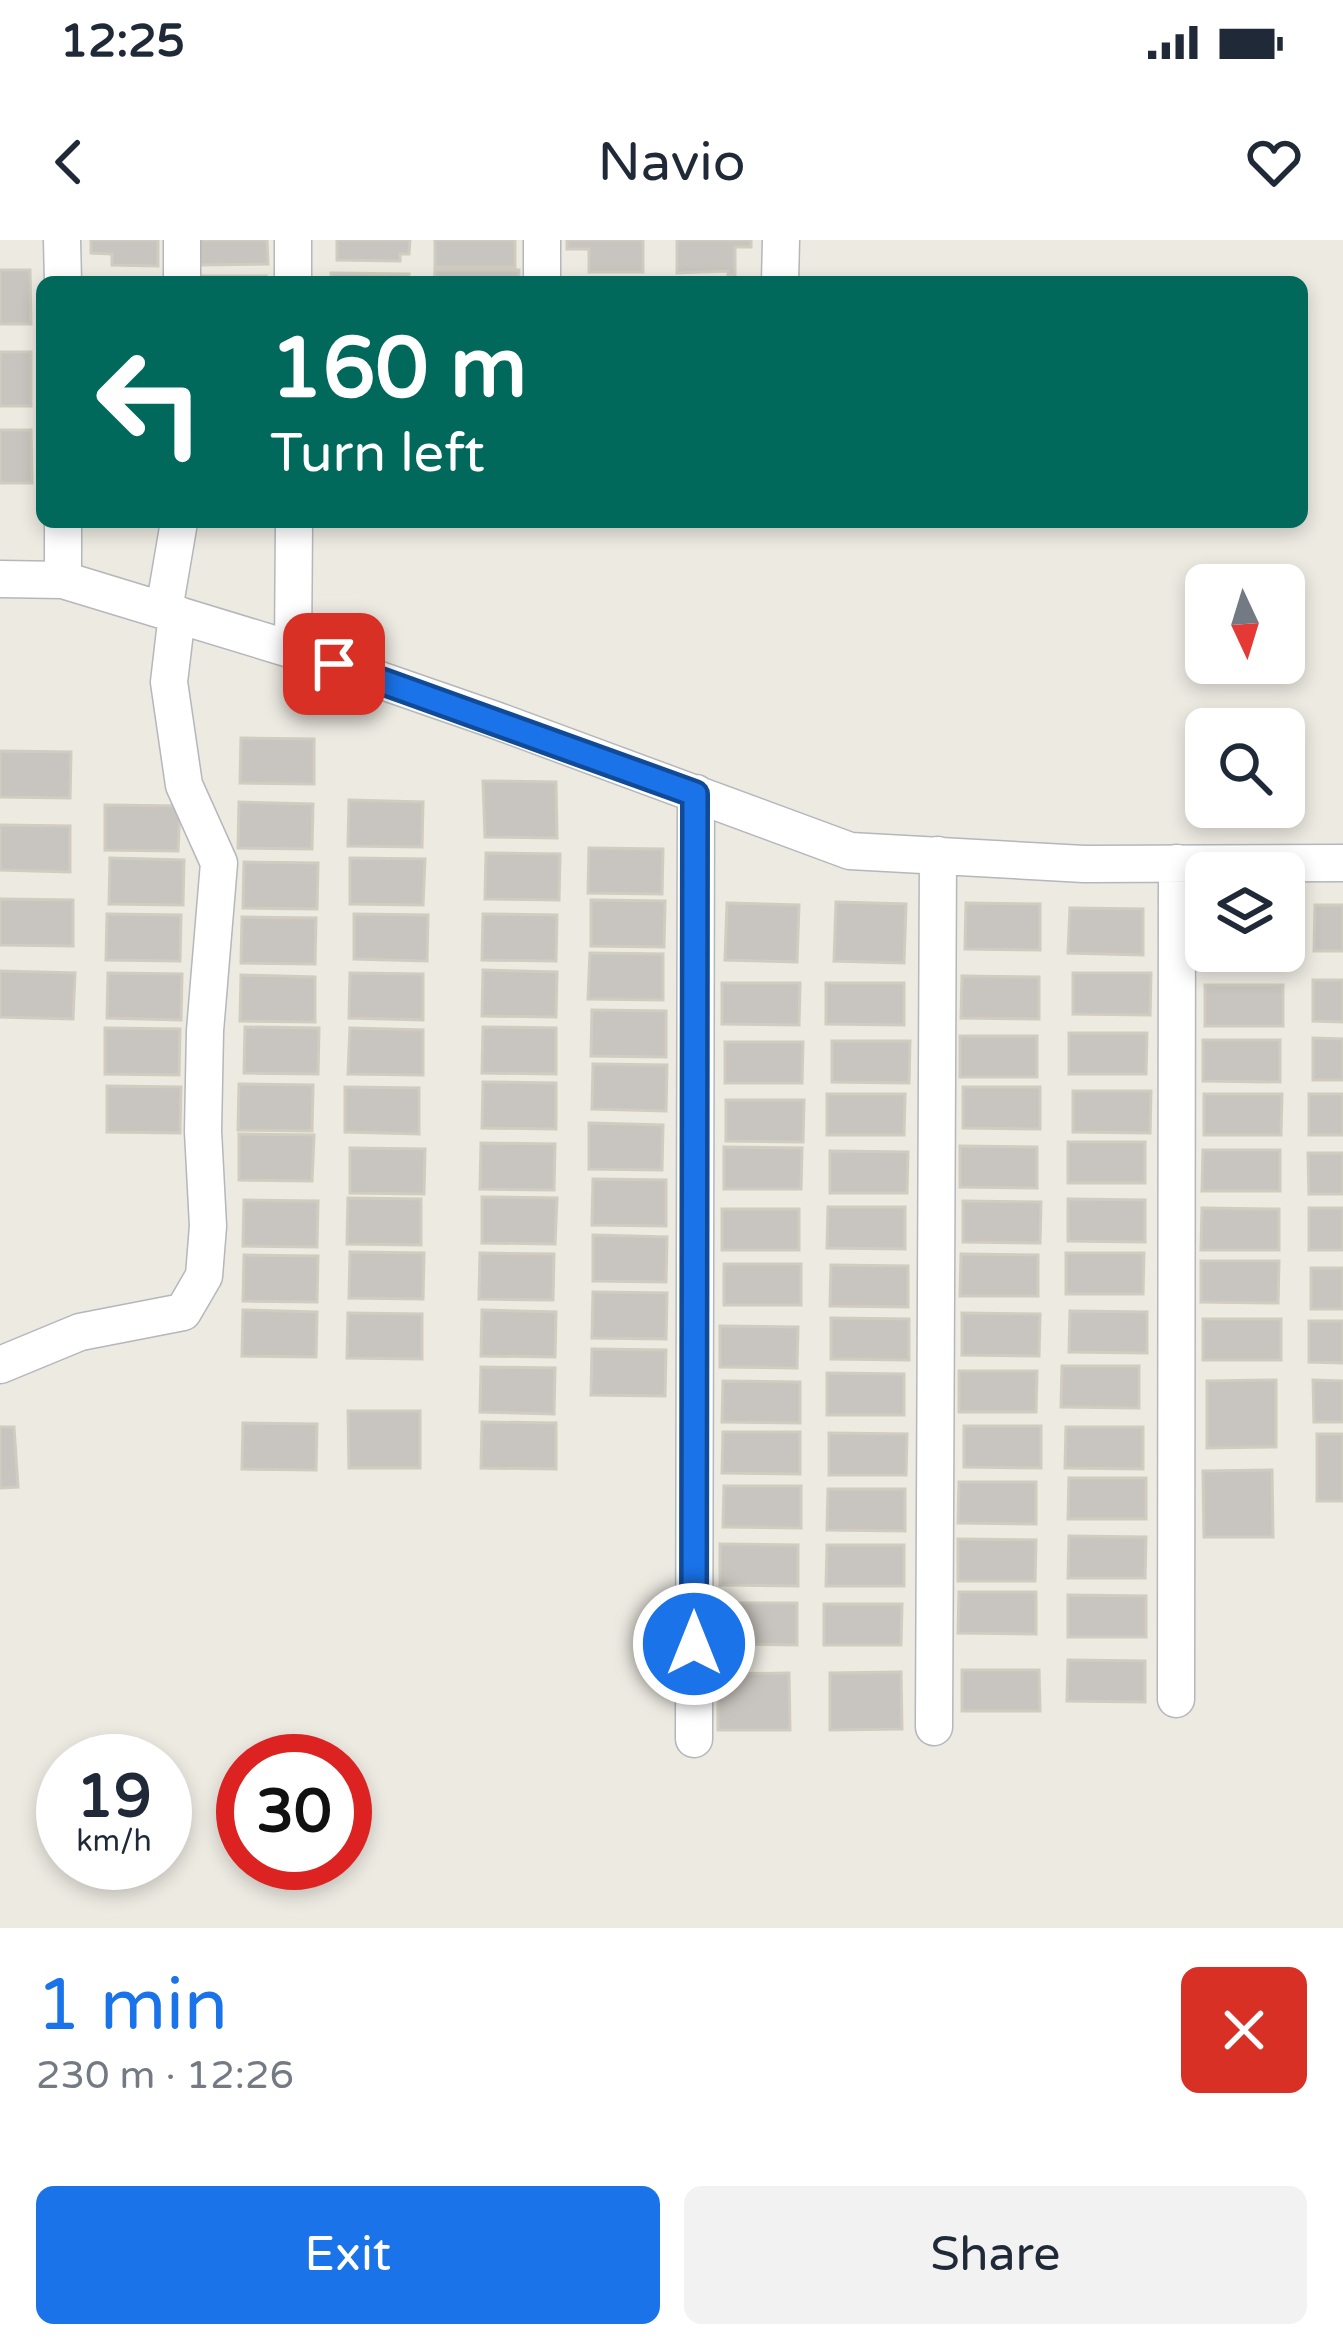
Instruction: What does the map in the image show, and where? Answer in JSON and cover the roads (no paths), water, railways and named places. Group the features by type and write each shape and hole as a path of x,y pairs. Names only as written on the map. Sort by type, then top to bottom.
{"street":[{"path":"62,240 63,276"},
{"path":"182,240 182,276"},
{"path":"293,240 293,276"},
{"path":"542,240 542,276"},
{"path":"780,276 781,240"},
{"path":"63,528 63,580"},
{"path":"0,1365 80,1332 183,1312 204,1276 208,1226 205,1031 219,863 184,785 169,682 178,528"},
{"path":"293,528 293,650"},
{"path":"0,579 63,580 293,650 850,851 1084,864 1343,863"},
{"path":"694,1739 695,794"},
{"path":"934,1727 938,856"},
{"path":"1176,1699 1177,863"}]}
